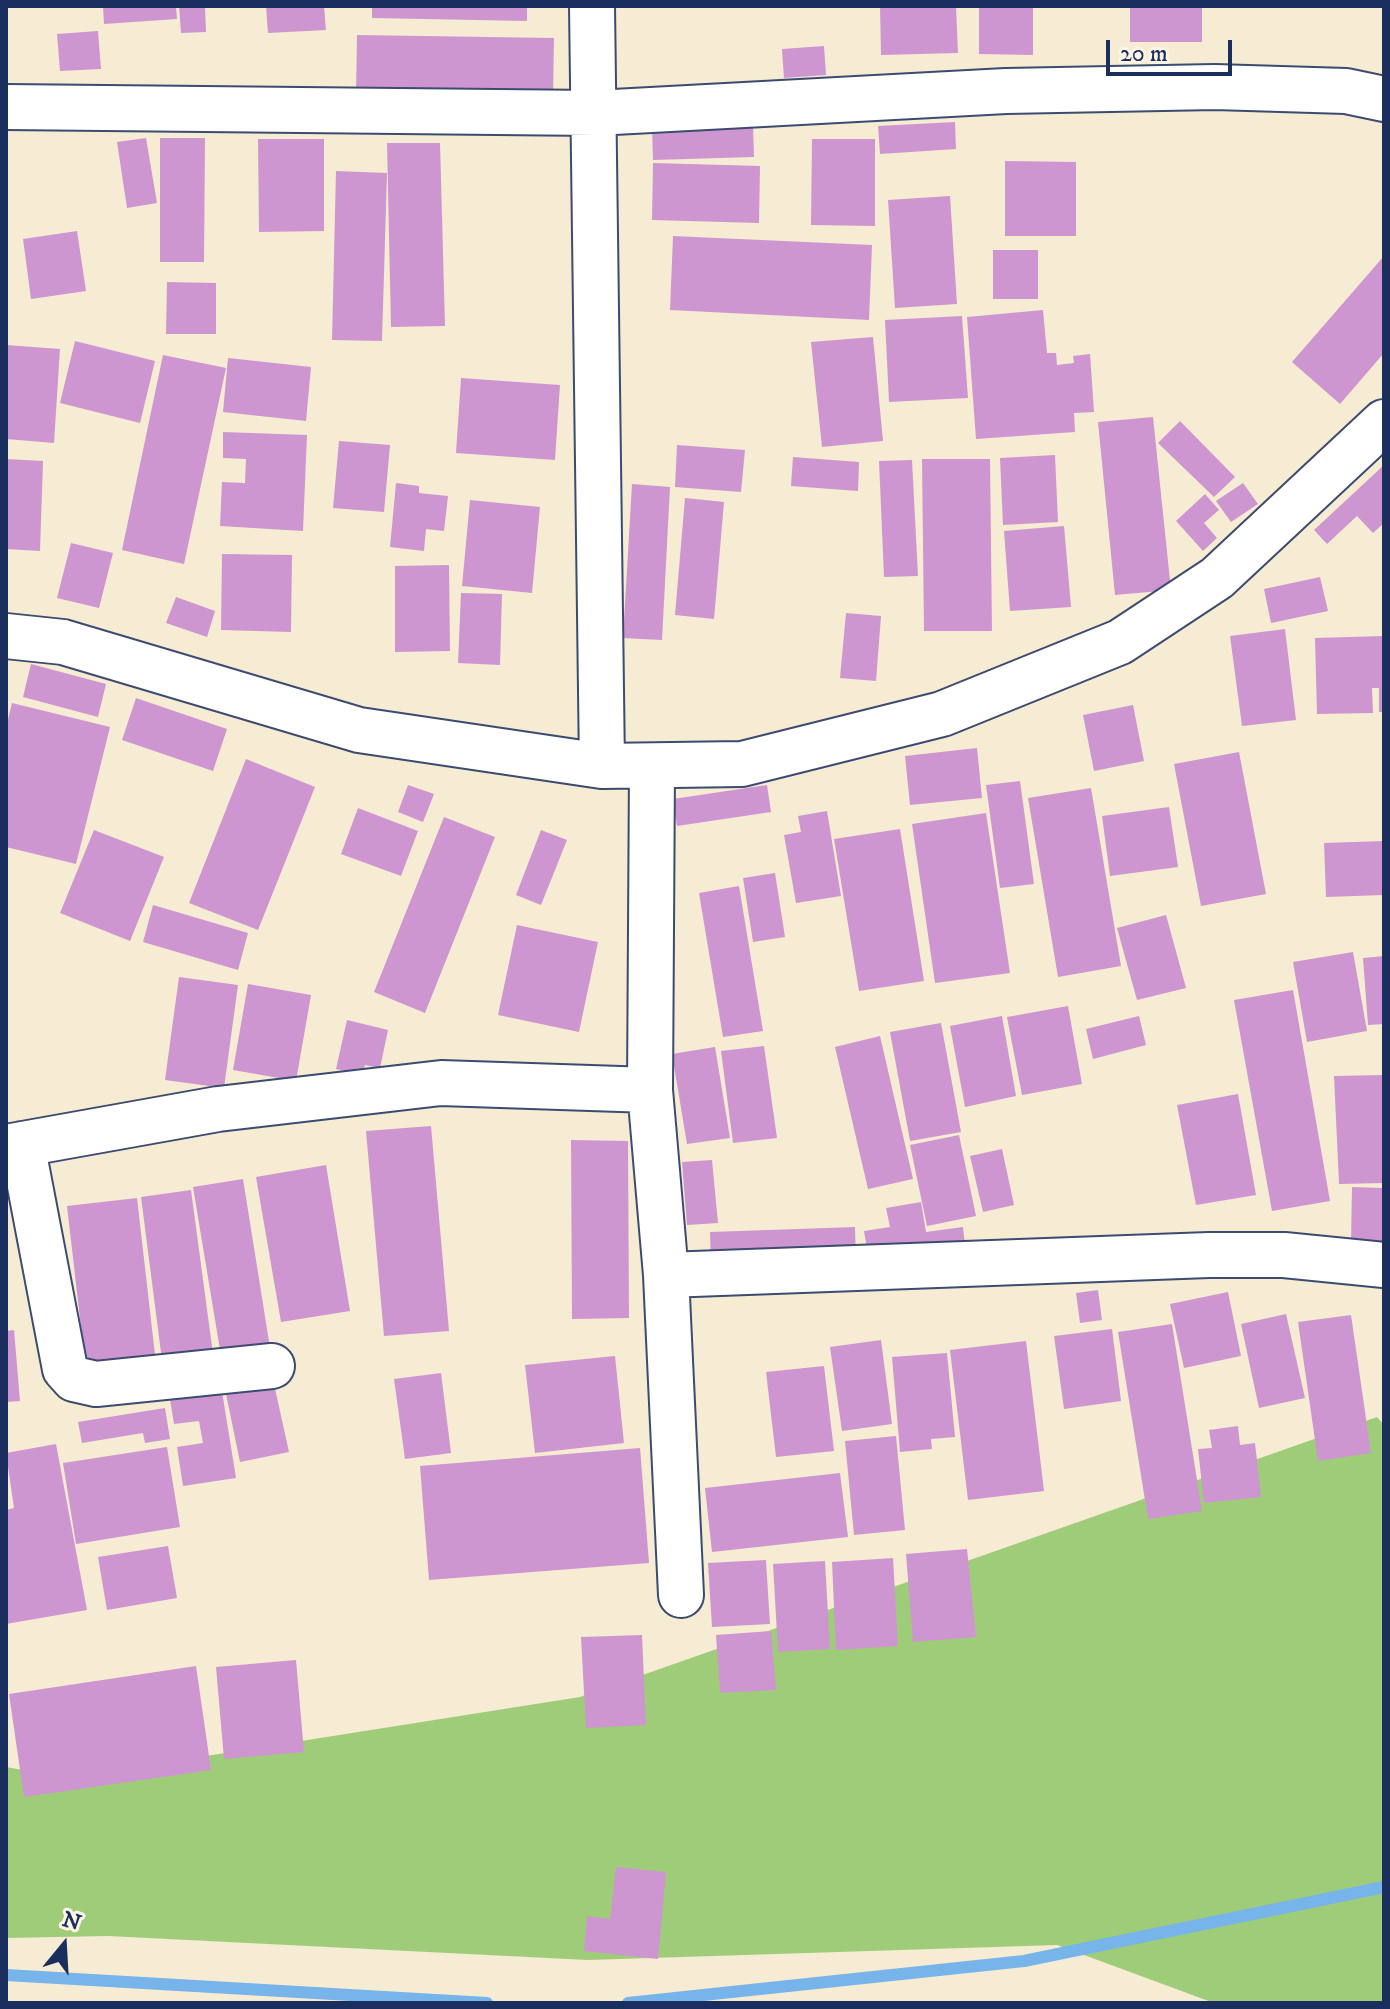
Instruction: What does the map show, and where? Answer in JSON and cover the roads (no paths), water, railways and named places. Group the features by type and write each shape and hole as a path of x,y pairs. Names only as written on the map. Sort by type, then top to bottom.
{"street":[{"path":"592,6 602,766"},
{"path":"6,107 595,113 1021,91 1215,87 1346,91 1384,99"},
{"path":"6,636 63,642 359,730 602,766 652,768 742,764 942,714 1120,642 1217,578 1384,422"},
{"path":"652,768 650,1090 666,1275 681,1595"},
{"path":"272,1366 96,1384 74,1379 65,1369 14,1146 218,1109 441,1083 650,1090"},
{"path":"666,1275 1209,1255 1284,1255 1384,1265"}],"waterway":[{"path":"628,2003 1024,1961 1384,1887"},
{"path":"6,1975 487,2003"}]}
